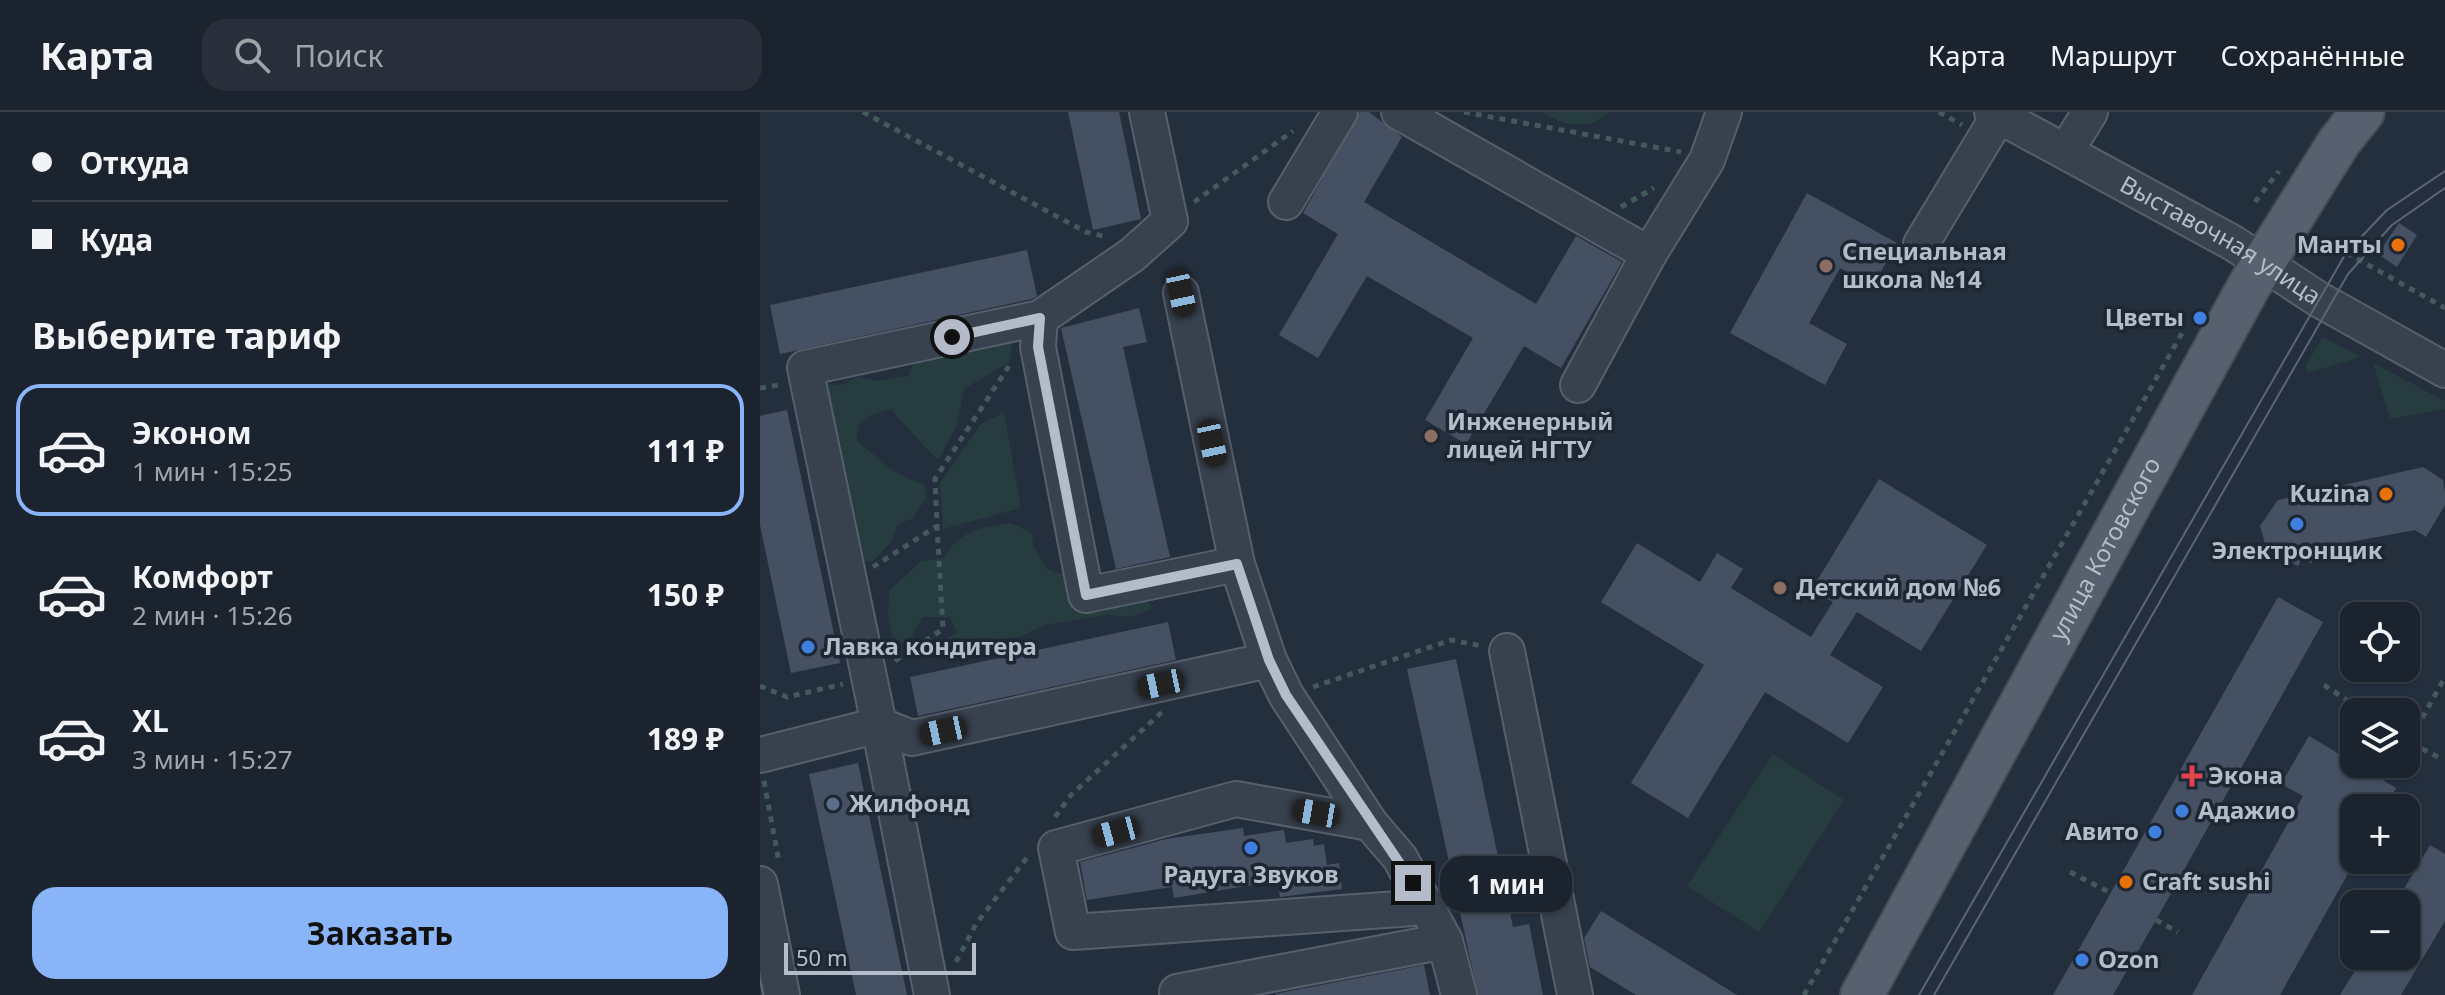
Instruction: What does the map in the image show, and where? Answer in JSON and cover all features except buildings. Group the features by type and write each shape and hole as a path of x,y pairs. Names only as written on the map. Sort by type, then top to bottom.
{"main road":[{"name":"улица Котовского","path":"1862,995 2264,263 2339,142 2363,112"}],"street":[{"path":"932,995 805,368 1040,318 1144,244 1170,221 1147,112"},
{"path":"1286,202 1340,112"},
{"path":"1399,112 1649,254"},
{"path":"1578,385 1649,254 1702,167 1724,112"},
{"path":"2066,151 2090,112"},
{"path":"1921,244 1996,114"},
{"name":"Выставочная улица","path":"1996,114 2264,263 2329,305 2445,370"},
{"path":"1181,293 1237,564 1269,660 1286,695 1370,823 1400,858 1445,941 1459,995"},
{"path":"1040,318 1038,347 1086,595 1237,564"},
{"path":"1507,651 1575,995"},
{"path":"760,755 879,725 912,738 1269,660"},
{"path":"1370,823 1236,799 1056,848 1073,932 1427,907"},
{"path":"760,884 782,995"},
{"path":"1171,994 1445,941"}],"path":[{"path":"863,112 1086,232 1144,244"},
{"path":"1463,112 1676,149 1702,167"},
{"path":"1170,221 1295,130"},
{"path":"1594,222 1686,169 1702,167"},
{"path":"2336,247 2445,308"},
{"path":"848,573 872,568 937,526 935,479 1040,318"},
{"path":"1804,995 2188,323"},
{"path":"1286,695 1451,640 1507,651"},
{"path":"2420,720 2445,677"},
{"path":"2324,685 2344,698"},
{"path":"2420,747 2438,757"},
{"path":"2070,872 2111,893"},
{"path":"2156,920 2178,932"}],"green space":[{"path":"1542,112 1610,112 1593,122 1576,125"},
{"path":"2323,337 2361,357 2307,373 2306,365"},
{"path":"1008,338 1012,347 1009,362 964,389 957,425 939,459 891,409 871,415 858,426 857,441 896,472 924,484 927,497 913,518 897,525 892,541 872,562 853,560 820,378 828,384 842,385 859,377 875,381 909,376 915,355"},
{"path":"2373,363 2445,401 2445,409 2390,419"},
{"path":"1004,412 1021,508 943,529 940,483 980,425"},
{"path":"1011,523 1032,533 1033,545 1048,570 1142,596 1153,608 1131,617 1108,615 1044,625 1020,637 983,641 975,648 923,656 932,645 957,633 950,617 923,617 907,644 893,638 888,619 889,591 921,561 944,558 964,536 981,528"},
{"path":"1773,754 1844,800 1759,932 1687,886"}],"tram line":[{"path":"1919,995 2346,253 2387,210 2445,171"},
{"path":"1934,995 2348,274 2392,225 2445,188"},
{"path":"760,980 763,995"}],"place":[{"name":"Манты","path":"2398,245"},
{"name":"Специальная школа №14","path":"1826,266"},
{"name":"Цветы","path":"2200,318"},
{"name":"Инженерный лицей НГТУ","path":"1431,436"},
{"name":"Kuzina","path":"2386,494"},
{"name":"Электронщик","path":"2297,524"},
{"name":"Детский дом №6","path":"1780,588"},
{"name":"Лавка кондитера","path":"808,647"},
{"name":"Экона","path":"2192,776"},
{"name":"Жилфонд","path":"833,804"},
{"name":"Адажио","path":"2182,811"},
{"name":"Авито","path":"2155,832"},
{"name":"Радуга Звуков","path":"1251,848"},
{"name":"Craft sushi","path":"2126,882"},
{"name":"Ozon","path":"2082,960"}],"route":[{"path":"952,337 1040,318 1038,347 1086,595 1237,564 1269,660 1286,695 1349,786 1370,823 1400,858 1413,883"}]}
